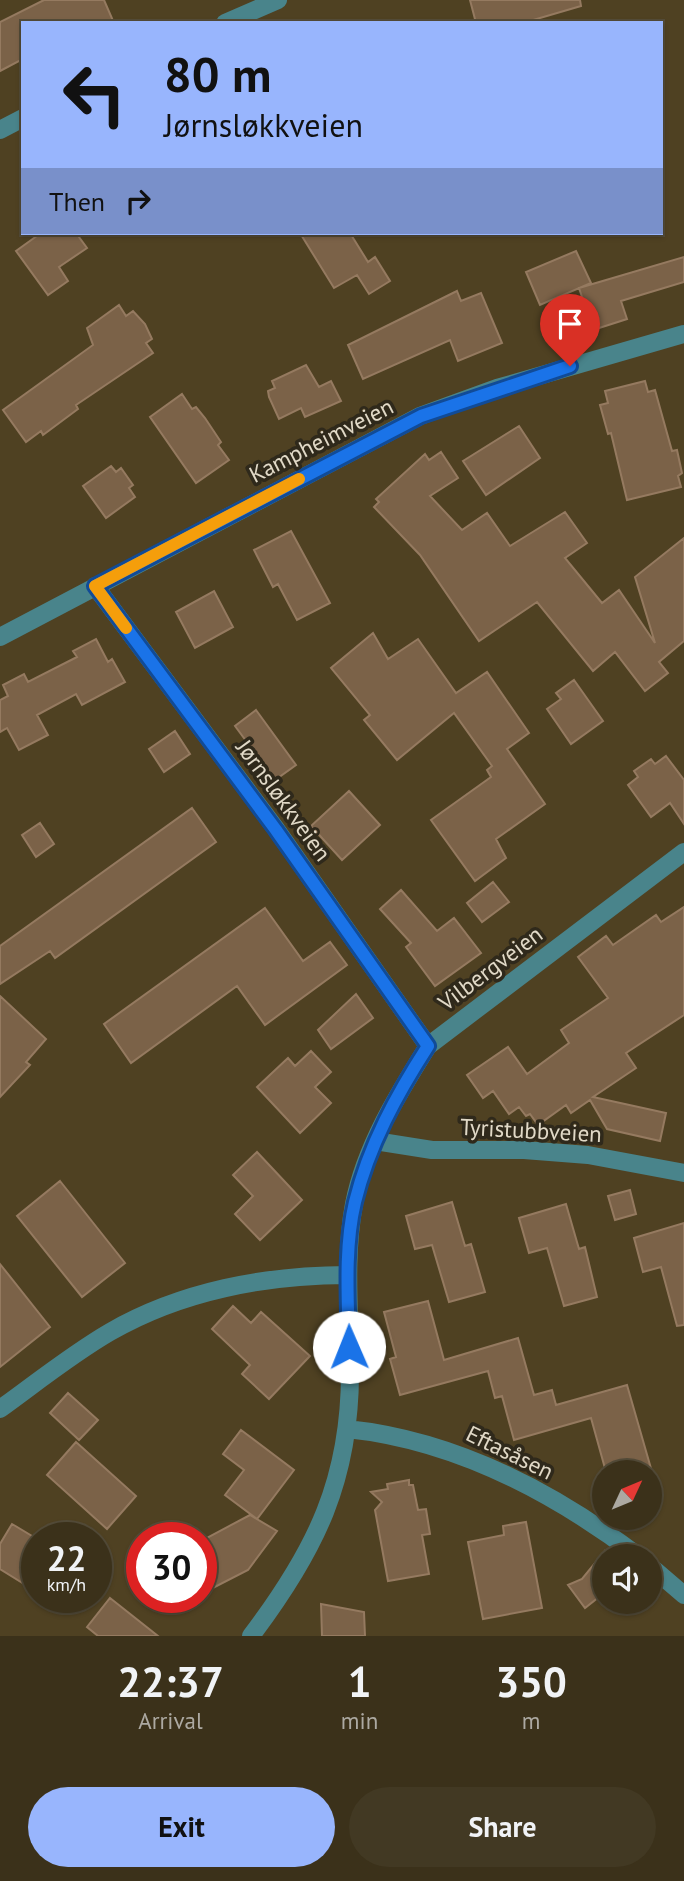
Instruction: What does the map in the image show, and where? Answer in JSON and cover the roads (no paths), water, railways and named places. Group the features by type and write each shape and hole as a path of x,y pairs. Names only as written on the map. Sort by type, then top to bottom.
{"street":[{"path":"228,21 247,6 278,0"},
{"path":"0,130 21,119"},
{"name":"Kampheimveien","path":"0,637 421,416 497,388 684,334"},
{"name":"Jørnsløkkveien","path":"95,586 276,830 428,1046"},
{"name":"Vilbergveien","path":"251,1636 286,1590 324,1517 337,1480 347,1429 350,1371 348,1275 354,1203 375,1141 400,1091 428,1046 684,852"},
{"name":"Tyristubbveien","path":"375,1141 432,1150 524,1150 588,1155 684,1173"},
{"path":"0,1409 108,1333 178,1300 293,1277 348,1275"},
{"name":"Eftasåsen","path":"347,1429 388,1433 459,1454 563,1505 620,1544"},
{"path":"662,1576 684,1595"}]}
